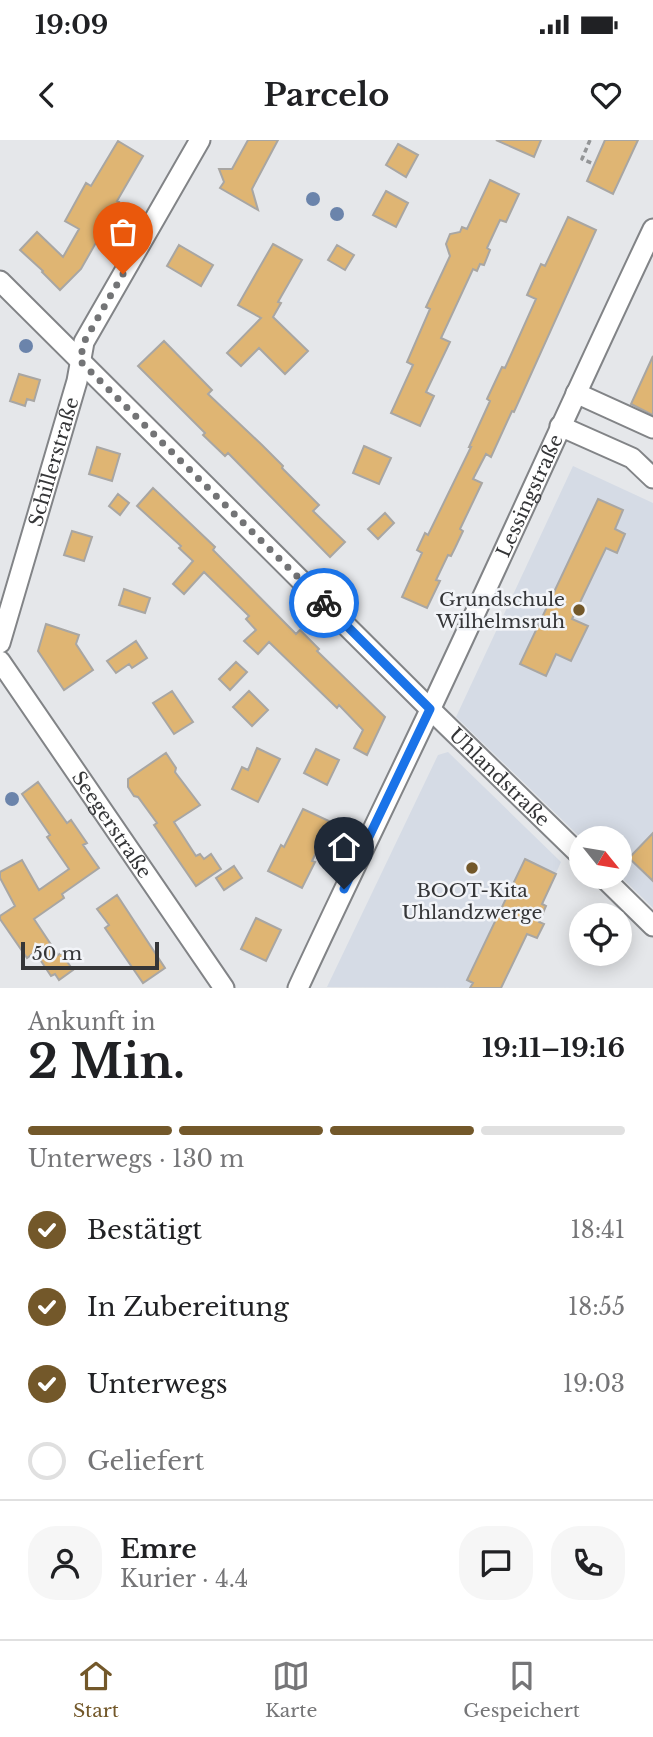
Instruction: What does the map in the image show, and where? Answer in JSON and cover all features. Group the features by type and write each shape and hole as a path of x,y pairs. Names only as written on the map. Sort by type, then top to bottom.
{"street":[{"name":"Schillerstraße","path":"0,643 77,381 84,342 200,140"},
{"name":"Lessingstraße","path":"298,988 653,231"},
{"name":"Uhlandstraße","path":"0,281 569,844"},
{"path":"576,393 653,428"},
{"path":"560,426 632,458 653,478"},
{"name":"Seegerstraße","path":"0,661 224,988"},
{"path":"615,889 653,926"}],"path":[{"path":"590,140 582,159 594,164"}],"shaded area":[{"name":"Grundschule Wilhelmsruh","path":"573,466 653,503 653,908 632,888 632,826 569,826 456,717"},
{"name":"BOOT-Kita Uhlandzwerge","path":"448,752 561,862 542,904 546,906 540,921 544,924 537,938 527,934 501,988 327,987 438,755"}],"building":[{"path":"248,140 278,140 252,189 258,210 220,188 224,182 219,169 232,169"},
{"path":"496,140 541,140 534,157"},
{"path":"605,140 638,140 613,194 587,181"},
{"path":"118,141 143,156 81,269 60,290 20,250 37,232 63,257 79,229 65,221 86,183 91,186"},
{"path":"398,144 418,155 406,177 386,165"},
{"path":"490,180 519,194 506,222 500,220 487,248 490,250 484,265 480,264 477,271 473,269 441,338 450,342 426,392 434,396 420,426 391,413 413,365 407,362 430,309 426,307 450,256 446,244 450,234 460,232 462,227 467,229"},
{"path":"386,191 408,203 396,227 373,215"},
{"path":"568,217 596,230 514,412 512,411 491,457 486,454 473,479 482,483 460,529 463,531 455,548 451,556 448,555 436,580 440,581 427,608 402,597 422,553 417,550 425,533 428,535 471,447 490,401 487,399 502,367 505,368 536,299 527,295 541,264 545,266"},
{"path":"273,244 302,260 278,302 281,303 273,317 308,351 285,374 259,348 241,366 227,353 261,318 238,305"},
{"path":"179,245 213,265 201,286 167,266"},
{"path":"337,245 354,255 345,270 328,260"},
{"path":"164,341 212,390 208,394 283,466 319,505 313,511 345,542 330,557 228,453 225,456 203,435 205,433 138,366"},
{"path":"653,356 653,415 631,404"},
{"path":"19,374 40,380 34,401 27,399 25,406 10,401"},
{"path":"364,446 391,458 379,484 353,473"},
{"path":"97,447 120,454 112,481 89,474"},
{"path":"153,488 215,547 213,550 296,634 300,630 319,649 317,651 385,717 367,755 354,748 363,730 339,705 337,708 269,642 258,654 244,641 256,630 246,619 249,616 204,572 184,594 173,584 193,561 179,548 181,546 137,506"},
{"path":"118,494 129,503 120,515 109,506"},
{"path":"598,499 623,510 615,529 625,534 617,553 606,548 572,619 588,626 571,661 556,654 546,676 520,664"},
{"path":"385,513 394,523 378,539 368,529"},
{"path":"72,531 92,537 84,561 64,555"},
{"path":"124,589 150,598 145,613 119,605"},
{"path":"46,624 79,635 76,644 93,670 64,690 38,651"},
{"path":"136,641 147,658 132,668 129,664 116,673 107,661"},
{"path":"236,662 247,672 230,690 219,679"},
{"path":"172,691 193,722 174,734 153,703"},
{"path":"249,691 268,710 252,726 233,707"},
{"path":"257,748 280,759 258,802 232,789 242,767 248,770"},
{"path":"316,749 339,760 327,785 304,773"},
{"path":"166,753 176,768 175,772 200,805 174,822 196,856 200,854 204,859 211,854 221,869 196,886 154,825 157,823 128,787 128,779"},
{"path":"38,782 67,823 71,820 87,843 83,845 99,868 62,894 64,898 34,919 58,955 61,953 73,970 59,980 55,974 51,976 35,952 27,958 0,919 0,916 15,906 0,878 0,872 22,860 39,890 69,869 22,794"},
{"path":"303,809 331,822 302,888 268,871 281,845 284,847"},
{"path":"653,833 653,881 632,861 632,855"},
{"path":"525,859 556,874 542,904 546,906 539,922 544,924 537,938 527,934 501,988 470,988 473,983 467,980"},
{"path":"234,866 242,878 224,890 216,878"},
{"path":"117,895 165,968 143,983 105,928 109,925 97,909"},
{"path":"256,918 281,930 266,961 241,949"}],"way so far":[{"path":"123,274 84,342 80,361 324,603"}],"place":[{"name":"Grundschule Wilhelmsruh","path":"579,610"},
{"name":"BOOT-Kita Uhlandzwerge","path":"472,868"}],"route":[{"path":"324,603 430,709 344,889"}]}
